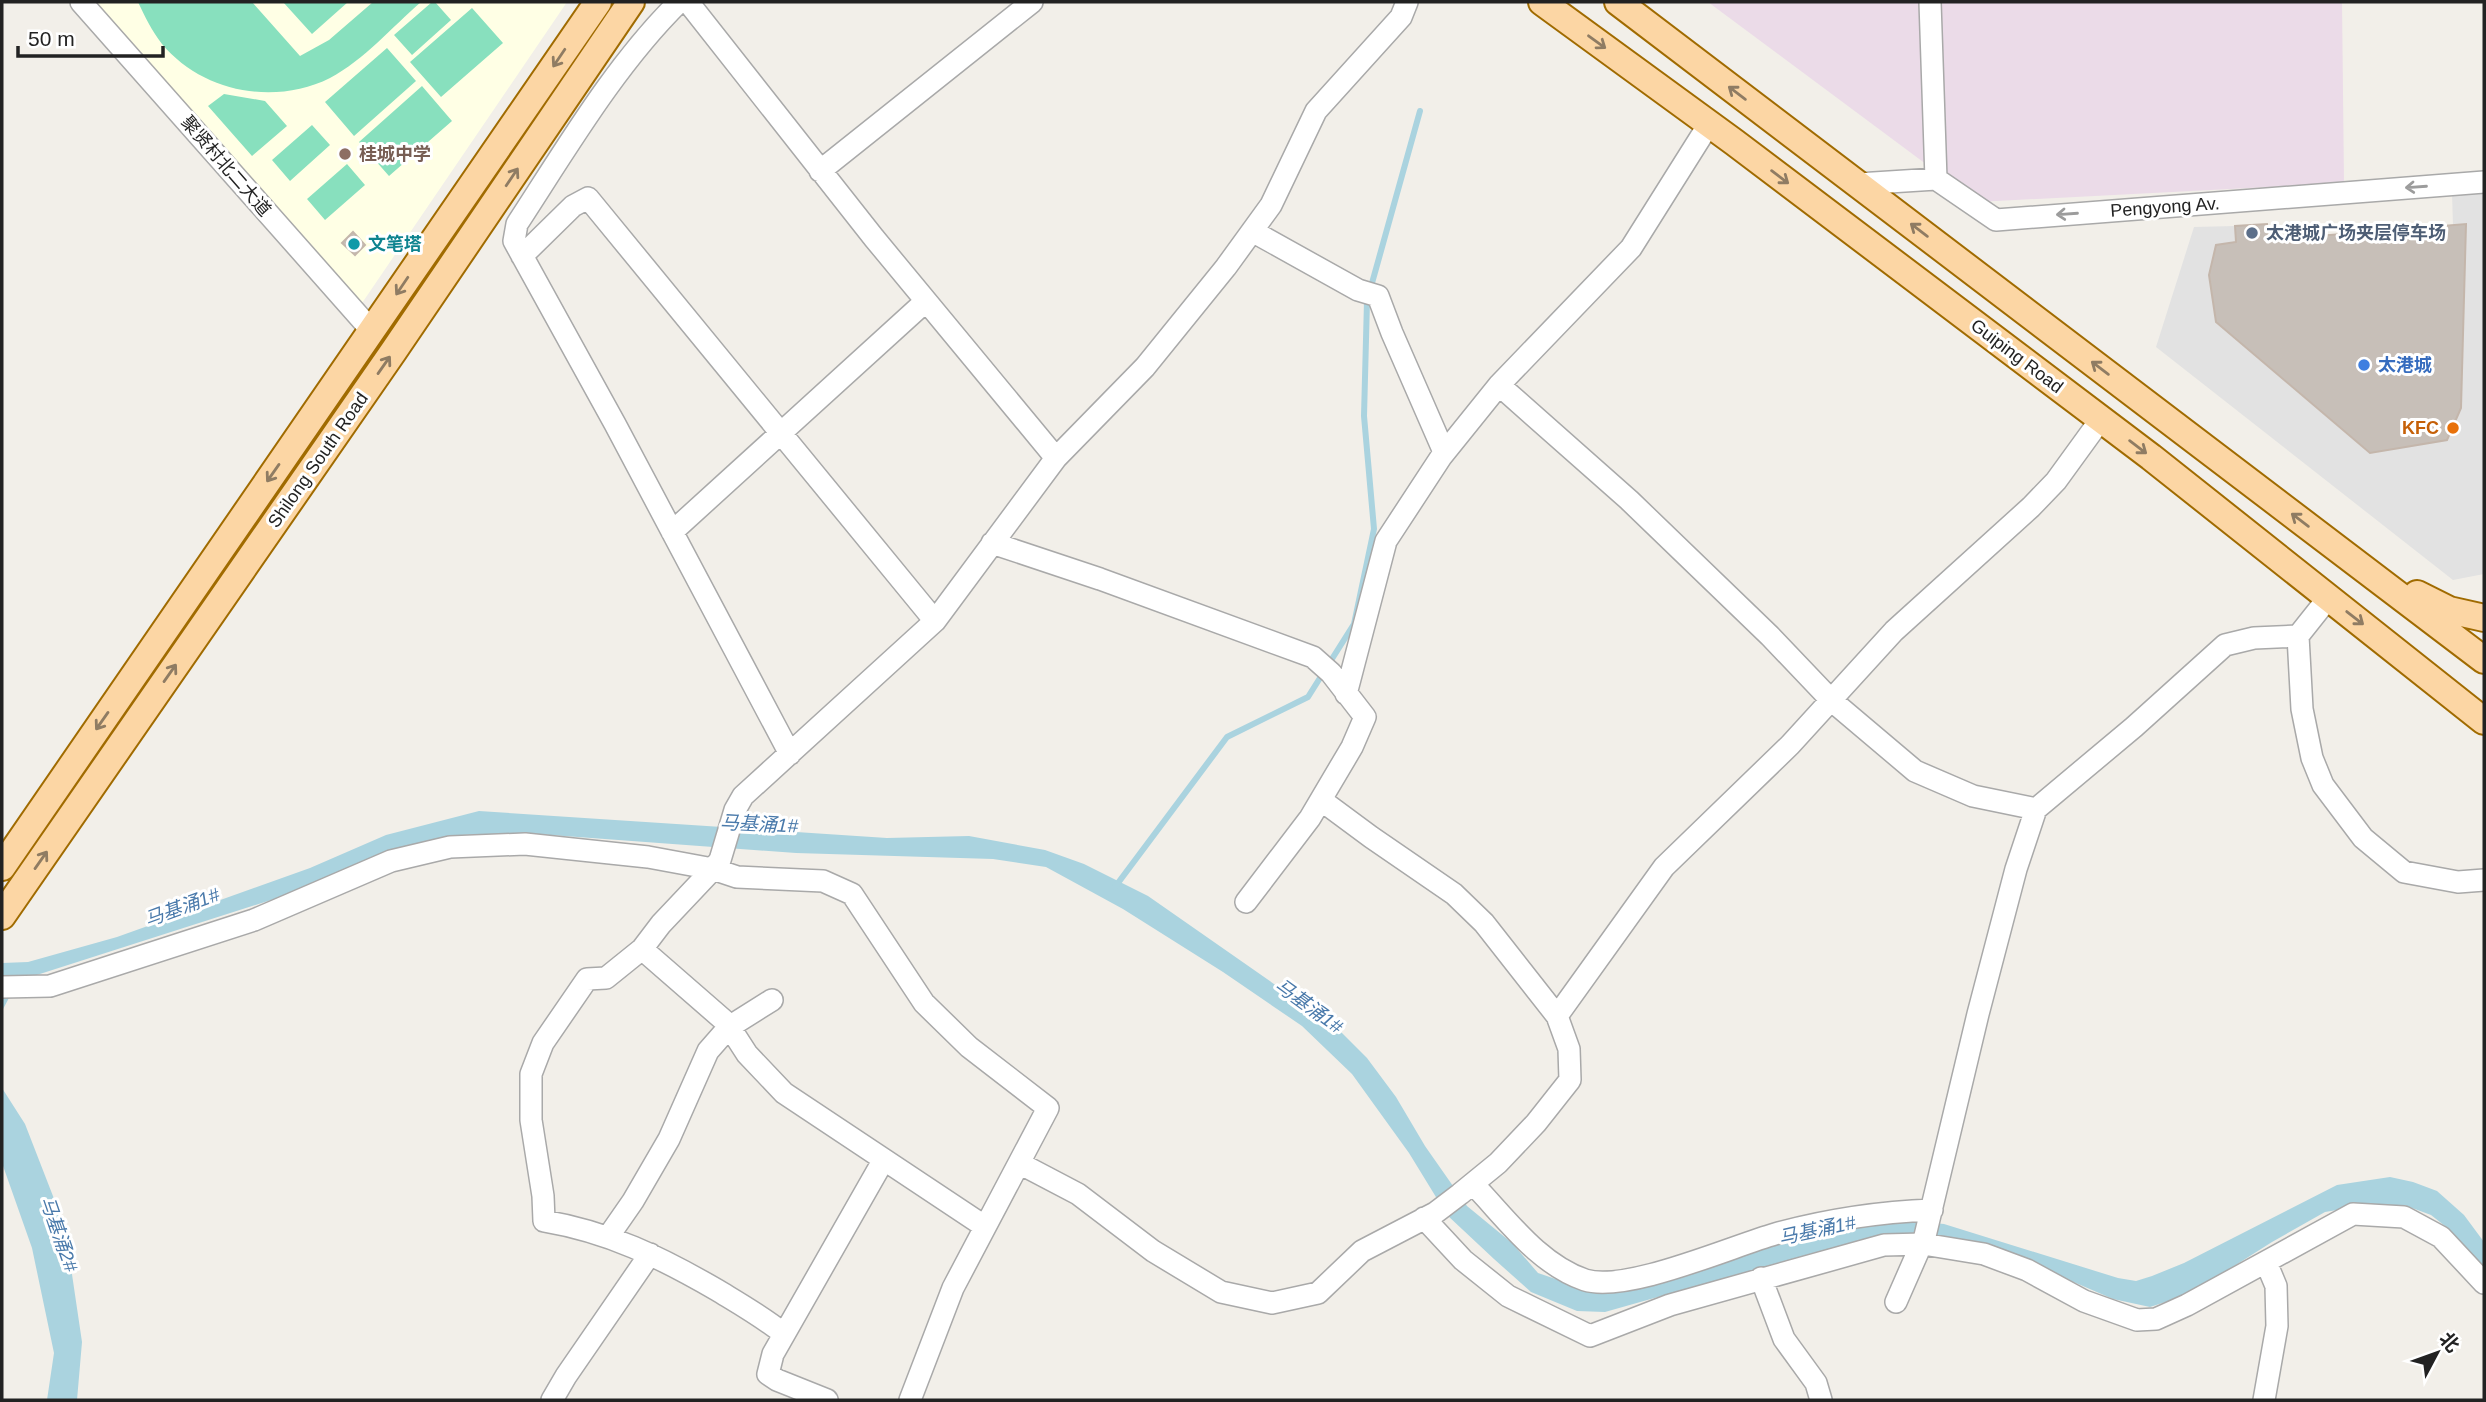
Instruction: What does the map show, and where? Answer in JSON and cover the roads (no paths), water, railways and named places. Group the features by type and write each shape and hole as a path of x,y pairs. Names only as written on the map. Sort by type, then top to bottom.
{"main road":[{"name":"Shilong South Road","path":"2,867 598,2"},
{"name":"Shilong South Road","path":"2,916 631,2"},
{"name":"Guiping Road","path":"1542,2 2101,419 2484,721"},
{"path":"1618,2 2484,660"},
{"path":"2355,562 2449,610 2484,618"}],"street":[{"name":"聚贤村北二大道","path":"81,2 372,331"},
{"path":"679,2 656,24 567,147 517,224 514,241 790,754"},
{"path":"688,2 820,171 1056,458"},
{"path":"820,171 1032,2"},
{"path":"784,1334 754,1312 650,1254 580,1227 544,1221 531,1119 531,1074 543,1043 587,979 606,978 642,949 717,864 735,810 743,796 935,621 1056,458 1145,368 1271,205 1316,111 1401,17 1407,2"},
{"path":"1858,184 1936,179 1930,2"},
{"path":"1346,694 1386,541 1444,452 1500,385 1631,248 1709,124"},
{"path":"544,129 567,147"},
{"name":"Pengyong Av.","path":"1936,179 1996,220 2484,182"},
{"path":"522,256 573,206 588,198 935,621"},
{"path":"1252,231 1368,293 1392,333 1444,452"},
{"path":"672,532 926,301"},
{"path":"1500,385 1629,500 1770,636 1830,700 1915,771 1973,796 2036,809"},
{"path":"1557,1016 1664,867 1790,745 1894,631 2039,499 2056,481 2101,419"},
{"path":"992,543 1100,579 1313,657 1331,673 1365,717 1352,747 1310,818 1246,902"},
{"path":"2329,597 2298,636 2302,709 2312,758 2323,785 2363,838 2404,872 2458,882 2484,880"},
{"path":"1896,1301 1928,1227 1978,1014 2016,869 2036,809 2134,727 2225,645 2254,638 2298,636"},
{"path":"1019,1163 1078,1194 1153,1251 1221,1292 1272,1303 1318,1293 1362,1251 1429,1215 1466,1189 1498,1163 1536,1123 1570,1080 1569,1049 1557,1016 1484,923 1454,894 1321,800"},
{"path":"2,987 50,986 254,920 391,861 450,847 525,844 717,864 737,877 823,881 852,894 924,1003 969,1047 1048,1108 953,1288 910,1400"},
{"path":"642,949 729,1027 747,1054 783,1093 984,1226"},
{"path":"608,1237 633,1201 669,1139 708,1051 729,1027 772,1000"},
{"path":"827,1400 768,1374 784,1334 883,1161"},
{"path":"1466,1189 1544,1258 1585,1280 1611,1283 1639,1278 1775,1234 1834,1220 1895,1212 1984,1254 2026,1270 2084,1301 2137,1320 2155,1319 2188,1305 2353,1214 2404,1217 2441,1237 2484,1283"},
{"path":"1429,1215 1463,1260 1508,1296 1590,1336 1670,1305 1884,1245 1928,1227"},
{"path":"552,1400 650,1254"},
{"path":"2264,1400 2277,1326 2276,1286 2266,1262"},
{"path":"1760,1278 1784,1339 1816,1383 1821,1400"}],"water":[{"path":"479,811 887,838 969,836 1045,850 1084,864 1148,896 1337,1028 1367,1058 1396,1097 1425,1146 1467,1206 1512,1243 1538,1273 1588,1290 1818,1232 1914,1221 1944,1224 2118,1278 2136,1281 2184,1263 2337,1185 2390,1177 2437,1191 2464,1215 2484,1242 2484,1268 2450,1230 2431,1215 2404,1205 2367,1205 2325,1212 2190,1294 2150,1307 2113,1299 2041,1268 1917,1232 1813,1253 1605,1312 1577,1311 1531,1292 1447,1215 1409,1153 1352,1074 1302,1026 1123,909 1046,867 993,859 796,853 537,834 459,835 408,846 299,891 18,981 2,1011 2,963 28,962 117,937 310,868 386,835"},
{"name":"马基涌2#","path":"2,1088 25,1124 65,1227 82,1342 77,1400 47,1400 54,1353 32,1248 2,1163"}],"waterway":[{"path":"1115,887 1227,737 1308,697 1354,624 1374,529 1364,416 1367,301 1420,111"}],"place":[{"name":"桂城中学","path":"345,154"},
{"name":"太港城广场夹层停车场","path":"2252,233"},
{"name":"文笔塔","path":"354,244"},
{"name":"太港城","path":"2364,365"},
{"name":"KFC","path":"2453,428"}],"water label":[{"name":"马基涌1#","path":"759,824"},
{"name":"马基涌1#","path":"182,907"},
{"name":"马基涌1#","path":"1309,1006"},
{"name":"马基涌1#","path":"1817,1230"}]}
